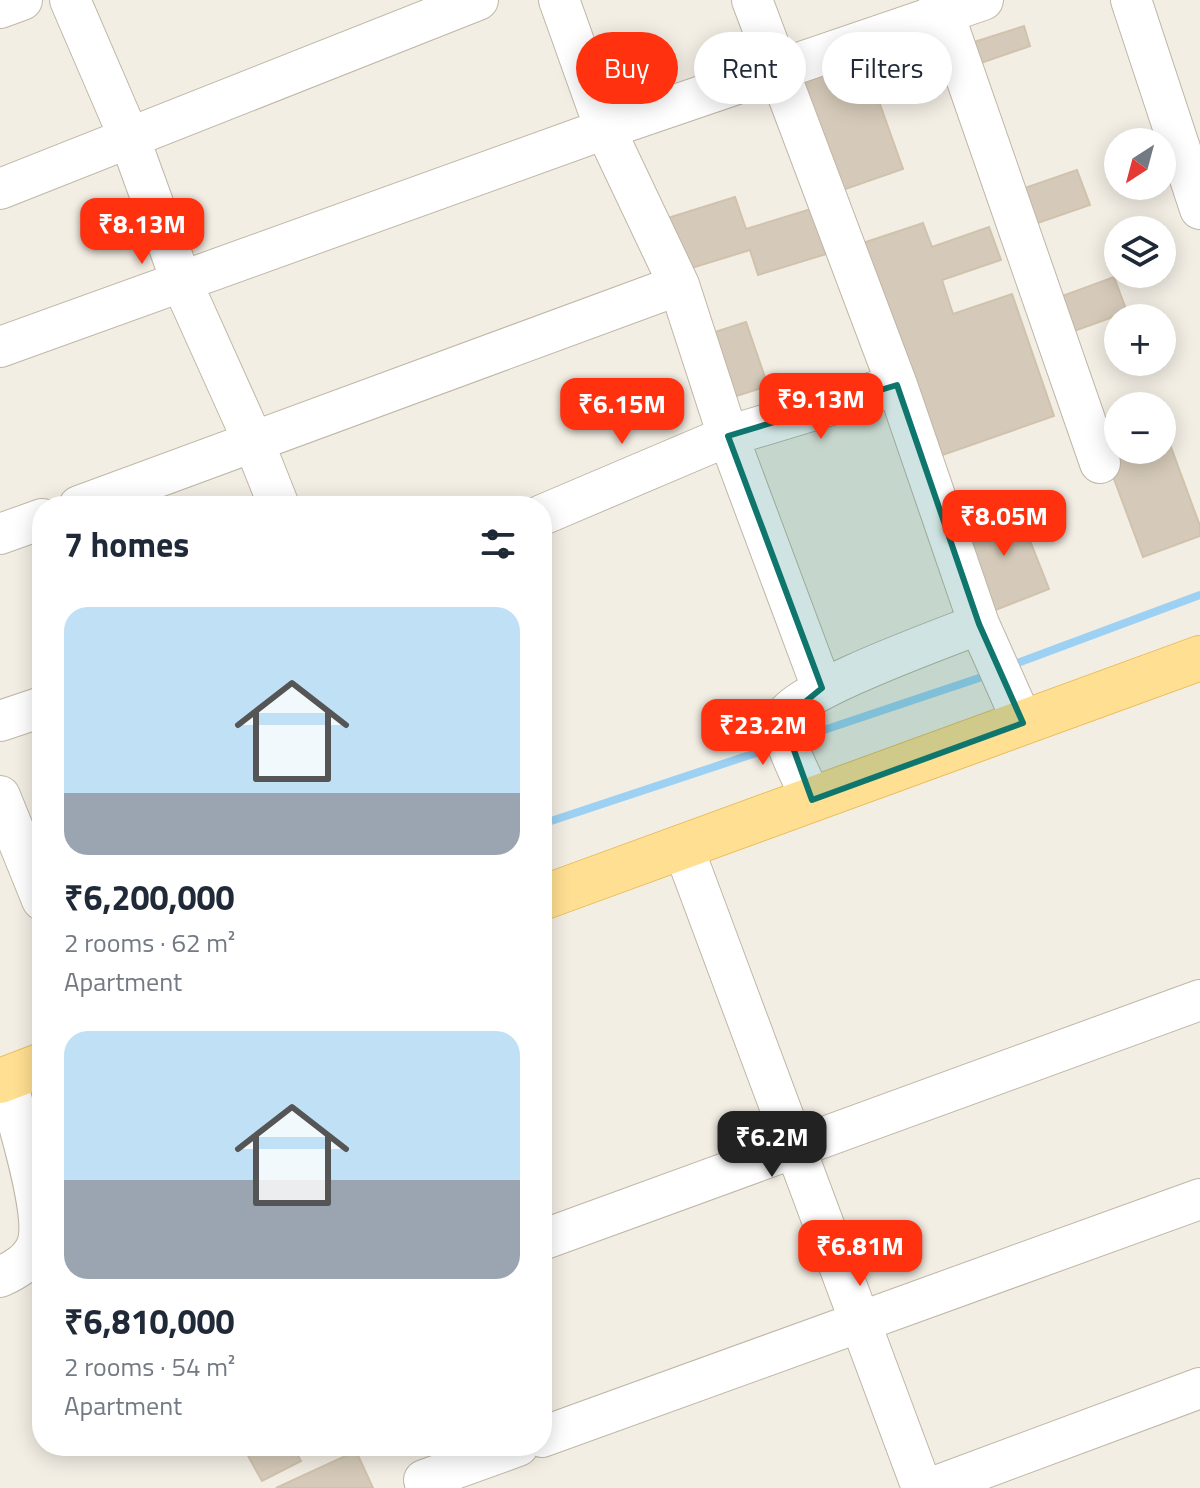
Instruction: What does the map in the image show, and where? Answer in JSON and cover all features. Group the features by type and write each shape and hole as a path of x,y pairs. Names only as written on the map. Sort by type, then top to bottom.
{"main road":[{"path":"552,894 683,847 807,788 1023,723 1200,658"}],"street":[{"path":"0,8 22,0"},
{"path":"70,0 129,137 182,283 275,496"},
{"path":"0,189 478,0"},
{"path":"559,0 605,129 679,285 728,436 822,688"},
{"path":"752,0 764,32"},
{"path":"806,60 941,7 983,0"},
{"path":"1131,0 1200,209"},
{"path":"941,7 1100,463"},
{"path":"0,347 694,99"},
{"path":"791,104 897,385 979,624 1023,723"},
{"path":"107,496 679,285"},
{"path":"552,511 728,436 897,385"},
{"path":"0,534 32,523"},
{"path":"807,788 784,732 785,713 822,688 979,624"},
{"path":"0,721 32,710"},
{"path":"0,796 32,875"},
{"path":"683,847 922,1488"},
{"path":"552,1236 1200,1000"},
{"path":"16,1075 32,1173"},
{"path":"552,1433 1200,1199"},
{"path":"0,1277 25,1262 32,1252"},
{"path":"931,1488 1200,1388"},
{"path":"424,1480 490,1456"}],"highlighted area":[{"path":"897,385 979,624 1023,723 812,800 783,720 822,688 728,436"}],"building":[{"path":"1024,26 1030,46 975,65 968,44"},
{"path":"822,68 822,104 880,104 903,169 834,193 802,104 806,104 806,74"},
{"path":"1077,170 1090,205 1029,226 1016,191"},
{"path":"735,197 746,229 811,209 826,254 758,275 750,250 685,270 668,218"},
{"path":"923,223 932,247 989,227 1001,260 942,280 953,314 1012,294 1054,416 931,459 857,245"},
{"path":"1104,281 1104,288 1118,288 1124,304 1104,304 1104,320 1066,334 1054,299"},
{"path":"746,322 768,386 727,399 706,335"},
{"path":"1176,461 1200,526 1200,536 1143,557 1108,464 1176,464"},
{"path":"1016,505 1049,589 993,611 960,526"},
{"path":"248,1456 298,1456 301,1461 262,1481"},
{"path":"345,1456 358,1456 373,1488 276,1488"}],"waterway":[{"path":"1015,664 1200,595"},
{"path":"797,739 979,678"},
{"path":"552,821 777,746"}]}
